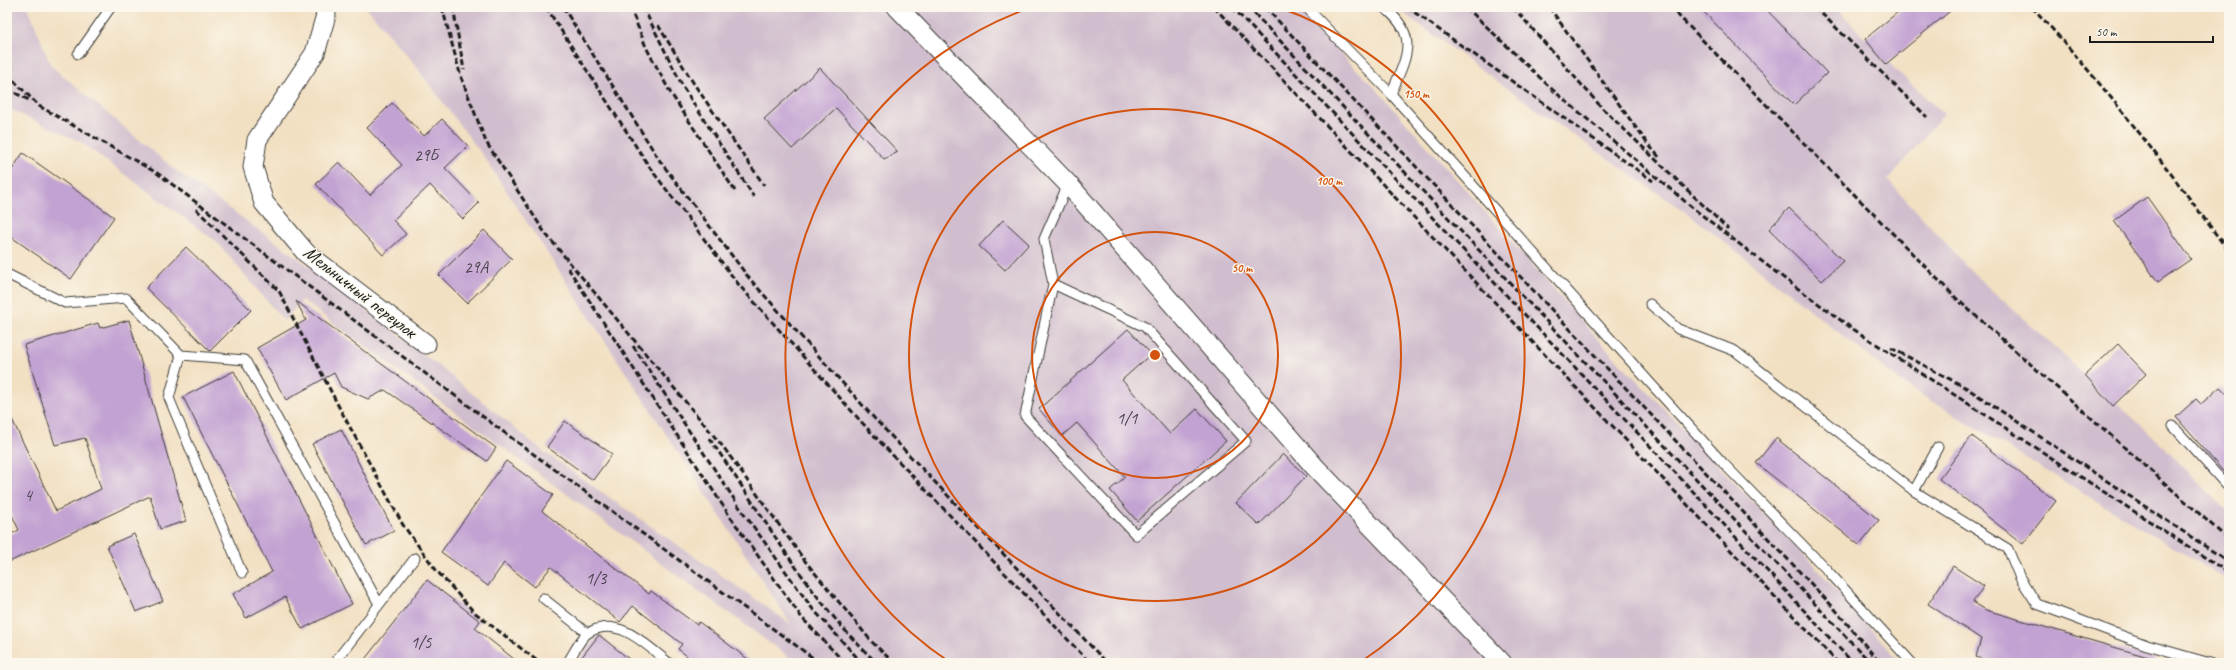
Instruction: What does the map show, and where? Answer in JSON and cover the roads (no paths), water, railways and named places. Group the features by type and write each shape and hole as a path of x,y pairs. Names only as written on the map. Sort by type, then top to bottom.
{"street":[{"name":"Мельничный переулок","path":"324,7 326,15 315,53 257,140 253,167 264,203 306,253 426,344"},
{"path":"898,7 1068,184 1315,467 1502,663"}],"lane":[{"path":"78,54 111,7"},
{"path":"1306,7 1391,94 1657,391 1723,463 1828,571 1912,663"},
{"path":"1384,7 1398,18 1408,36 1404,63 1391,94"},
{"path":"1053,284 1145,327 1246,440 1136,535 1025,416 1053,284 1044,238 1068,184"},
{"path":"7,274 65,303 126,298 181,355 245,360 379,604"},
{"path":"1650,304 1678,329 1735,351 1914,491 2008,549 2020,578 2037,604 2147,646 2210,663"},
{"path":"181,355 169,398 242,573"},
{"path":"2173,426 2229,488"},
{"path":"1914,491 1938,447"},
{"path":"338,658 415,558"},
{"path":"544,598 587,633"},
{"path":"567,663 587,633 605,626 626,630 669,663"}],"railway":[{"path":"442,7 461,77 486,142 545,233 724,448 805,561 872,642 894,663"},
{"path":"453,7 464,70"},
{"path":"546,7 650,168 739,285 866,427 1090,663"},
{"path":"563,7 660,161 749,278 874,418 1107,663"},
{"path":"630,7 646,47 670,92 735,191"},
{"path":"643,7 683,87 754,197"},
{"path":"1214,7 1838,663"},
{"path":"1232,7 1688,486 1853,663"},
{"path":"1248,7 1871,663"},
{"path":"1265,7 1834,608 1880,663"},
{"path":"1407,7 1653,181"},
{"path":"1466,7 1554,91 1694,209 1777,273 1850,327 2229,573"},
{"path":"1513,7 1603,109 1728,229"},
{"path":"1549,7 1647,143 1660,158"},
{"path":"1670,7 1958,300 2229,540"},
{"path":"1815,7 1927,117"},
{"path":"2032,7 2084,65 2134,126 2229,252"},
{"path":"658,25 694,84 764,185"},
{"path":"7,74 39,106 157,173 517,442 820,663"},
{"path":"7,89 31,101"},
{"path":"196,209 279,291 339,407 403,525 436,570 474,612 540,663"},
{"path":"568,268 729,515 802,618 845,663"},
{"path":"633,346 740,508 812,608 862,663"},
{"path":"1891,348 1965,387 2229,562"},
{"path":"709,438 808,584 829,612 877,663"}]}
